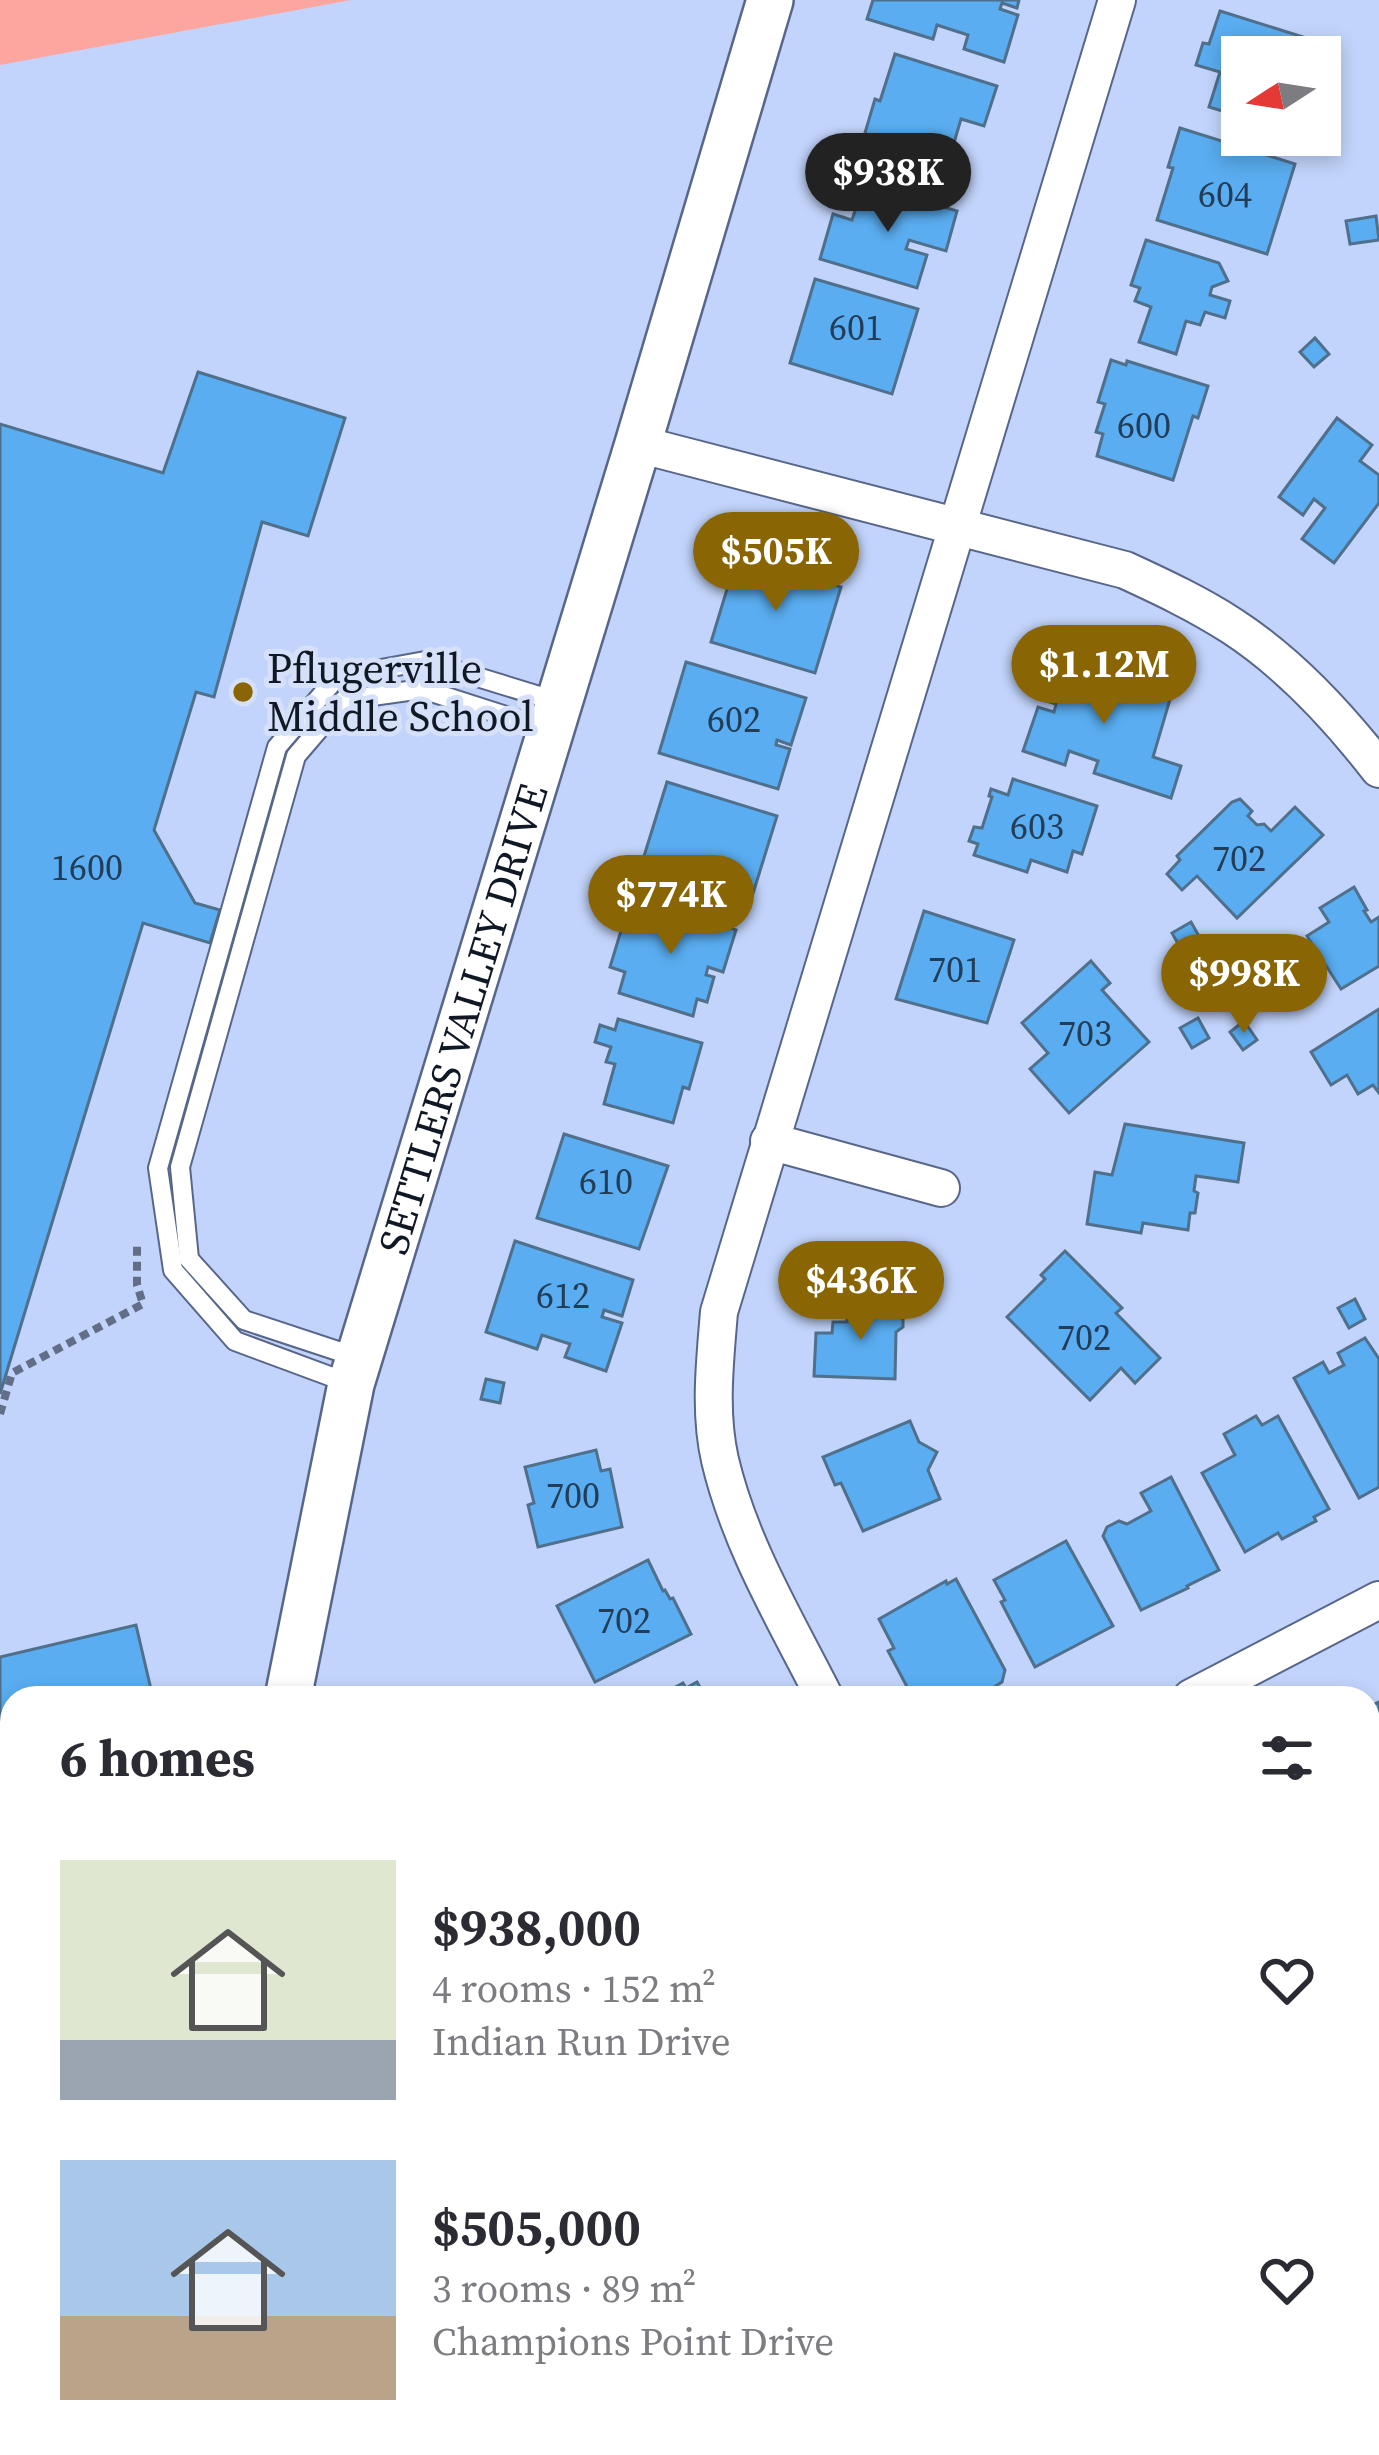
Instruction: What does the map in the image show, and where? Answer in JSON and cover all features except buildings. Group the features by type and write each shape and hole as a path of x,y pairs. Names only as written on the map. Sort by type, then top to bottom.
{"street":[{"name":"SETTLERS VALLEY DRIVE","path":"290,1686 355,1371 770,0"},
{"path":"819,1686 747,1546 719,1458 713,1395 719,1312 1117,0"},
{"path":"638,443 1125,570 1236,628 1289,672 1379,769"},
{"path":"769,1142 941,1188"},
{"path":"1214,1686 1379,1600"}],"lane":[{"path":"355,1371 236,1342 172,1270 158,1168 278,747 337,677 424,661 554,716"},
{"path":"355,1371 244,1320 189,1259 180,1167 296,756 344,700 422,689 554,716"}],"path":[{"path":"0,1414 12,1373 143,1304 136,1286 138,1240"}],"shaded area":[{"path":"0,0 351,0 0,65"}],"place":[{"name":"Pflugerville Middle School","path":"243,692"}]}
